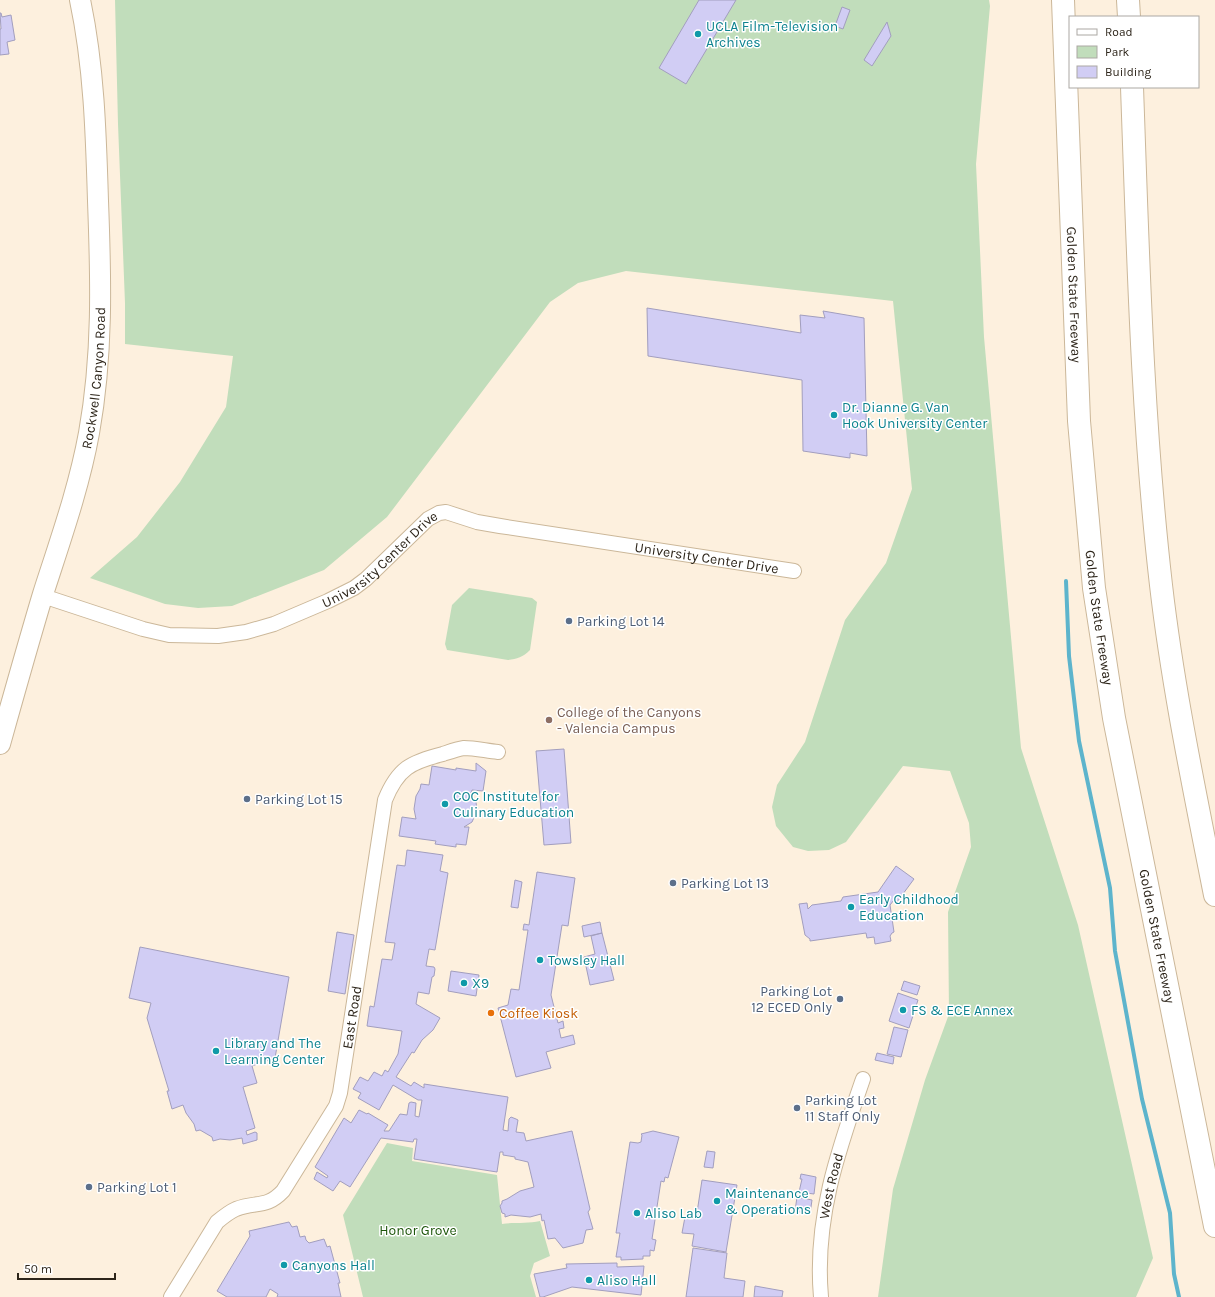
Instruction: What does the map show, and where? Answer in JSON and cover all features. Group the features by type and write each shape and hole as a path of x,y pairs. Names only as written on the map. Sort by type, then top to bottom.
{"highway":[{"name":"Golden State Freeway","path":"1062,6 1079,421 1094,588 1114,718 1215,1226"},
{"path":"1132,88 1147,431 1161,586 1173,671 1215,895"}],"street":[{"name":"Rockwell Canyon Road","path":"0,744 78,479 89,433 99,350 101,295 96,137 90,61 80,0"},
{"name":"University Center Drive","path":"43,596 169,635 212,636 246,632 281,621 354,588 366,579 428,519 439,513 446,512 477,522 500,526 794,571"},
{"name":"East Road","path":"171,1297 217,1222 227,1214 237,1209 268,1203 283,1191 336,1106 340,1093 385,800 391,787 406,768 420,760 464,748 498,752"},
{"name":"West Road","path":"821,1297 819,1254 830,1185 837,1156 863,1079"}],"green space":[{"path":"115,0 989,0 990,6 976,164 984,337 1021,748 1078,925 1153,1258 1136,1297 878,1297 893,1189 925,1080 949,1014 948,912 971,847 969,823 950,771 903,766 846,842 829,850 808,851 793,847 776,826 772,807 777,785 805,742 845,620 886,563 912,489 893,301 626,271 578,283 550,302 387,517 324,570 232,606 198,608 165,604 90,578 137,537 180,482 226,407 233,356 125,344"},
{"path":"469,588 532,598 537,602 530,650 520,657 508,660 447,650 445,644 452,605"},
{"name":"Honor Grove","path":"387,1143 413,1148 412,1161 497,1175 502,1224 540,1221 550,1256 534,1263 530,1276 536,1297 363,1297 343,1215"}],"building":[{"name":"UCLA Film-Television Archives","path":"699,0 736,0 686,84 659,68"},
{"path":"842,7 850,10 843,29 835,26"},
{"path":"0,13 2,17 11,15 15,40 7,42 9,54 0,55 1,29"},
{"path":"887,22 891,36 872,66 864,60"},
{"name":"Dr. Dianne G. Van Hook University Center","path":"647,308 801,333 800,315 825,318 823,311 864,318 867,456 850,453 850,458 803,451 802,380 648,356"},
{"path":"564,749 571,843 544,845 536,751"},
{"name":"COC Institute for Culinary Education","path":"476,763 486,771 483,791 472,790 471,793 469,793 476,802 477,811 472,822 464,827 469,827 466,845 456,844 456,847 435,844 436,841 399,836 402,817 416,819 414,809 416,796 421,784 429,785 432,766 456,770 456,768 476,771"},
{"path":"407,850 443,855 440,871 448,873 435,950 429,949 426,966 434,967 434,976 432,977 429,994 418,992 416,1004 440,1018 433,1030 422,1040 414,1053 412,1052 396,1077 411,1086 414,1082 424,1088 424,1084 508,1097 503,1130 508,1131 509,1119 511,1117 516,1119 518,1120 516,1132 524,1133 526,1141 572,1131 590,1209 588,1212 593,1229 586,1230 583,1243 563,1248 555,1238 548,1239 544,1220 542,1221 541,1214 530,1217 511,1215 505,1217 505,1214 502,1213 500,1206 502,1201 520,1191 534,1187 528,1162 515,1159 515,1157 503,1155 503,1152 500,1152 497,1172 414,1159 417,1139 414,1139 413,1142 381,1138 350,1187 340,1181 333,1191 314,1179 317,1172 327,1178 328,1176 315,1167 344,1118 351,1123 359,1110 367,1114 368,1113 388,1125 384,1131 389,1131 400,1114 407,1115 409,1103 411,1102 416,1103 415,1116 419,1117 422,1100 418,1100 393,1085 379,1110 358,1098 361,1093 353,1089 360,1077 368,1081 374,1072 382,1076 385,1070 388,1072 398,1054 402,1031 367,1026 370,1006 374,1007 382,959 392,960 395,943 385,942 397,865 405,866"},
{"name":"Early Childhood Education","path":"896,866 914,879 897,902 894,900 890,905 894,932 890,936 891,941 875,944 874,937 867,938 866,933 810,941 810,939 805,935 799,904 807,903 808,909 812,905 841,901 843,897 878,892"},
{"name":"Towsley Hall","path":"537,872 575,878 568,926 562,925 551,995 558,1023 563,1021 564,1028 559,1029 561,1038 573,1035 575,1044 546,1052 551,1068 516,1077 498,1008 508,1005 511,989 519,990 528,930 523,930 524,924 529,925"},
{"path":"515,880 522,882 518,908 511,907"},
{"path":"600,922 602,933 584,937 582,926"},
{"path":"337,932 354,935 345,994 328,991"},
{"path":"602,933 614,980 590,985 584,957 595,954 591,936"},
{"name":"Library and The Learning Center","path":"140,947 289,977 275,1058 252,1066 257,1083 243,1087 255,1128 246,1131 247,1135 255,1132 257,1133 257,1140 243,1144 242,1138 230,1140 220,1139 213,1141 212,1137 200,1130 196,1131 194,1124 186,1113 183,1105 172,1109 167,1091 169,1091 147,1018 151,1003 129,998"},
{"name":"X9","path":"451,971 479,975 476,996 448,991"},
{"path":"904,981 920,986 917,995 901,990"},
{"name":"FS & ECE Annex","path":"898,993 918,1000 909,1028 889,1021"},
{"name":"FS & ECE Annex","path":"894,1027 908,1030 901,1057 887,1054"},
{"path":"877,1053 894,1057 893,1064 875,1060"},
{"name":"Aliso Lab","path":"653,1131 679,1137 668,1178 665,1177 664,1182 661,1181 652,1239 656,1240 654,1251 650,1250 650,1256 643,1256 643,1259 621,1260 621,1257 616,1257 620,1233 616,1233 630,1142 641,1142 641,1134"},
{"path":"707,1151 715,1152 713,1168 704,1167"},
{"path":"801,1174 816,1177 814,1194 799,1192 802,1179 800,1179"},
{"name":"Maintenance & Operations","path":"702,1180 737,1185 726,1252 692,1246 694,1234 682,1233 685,1217 696,1219"},
{"path":"797,1197 812,1200 810,1214 795,1211"},
{"name":"Canyons Hall","path":"289,1222 292,1227 297,1226 300,1237 305,1236 309,1243 324,1239 327,1247 330,1246 340,1283 338,1283 341,1297 277,1297 278,1294 270,1289 266,1297 227,1297 217,1291 250,1236 249,1231"},
{"name":"Maintenance & Operations","path":"693,1248 727,1253 724,1278 745,1281 743,1297 686,1297"},
{"name":"Aliso Hall","path":"617,1263 617,1267 644,1266 641,1295 572,1287 540,1297 534,1274 567,1268 566,1264"},
{"path":"755,1286 783,1291 782,1297 754,1297"}],"waterway":[{"path":"1066,581 1069,656 1079,741 1110,888 1115,951 1142,1099 1170,1213 1174,1274 1179,1297"}],"place":[{"name":"UCLA Film-Television Archives","path":"698,34"},
{"name":"Dr. Dianne G. Van Hook University Center","path":"834,415"},
{"name":"Parking Lot 14","path":"569,621"},
{"name":"College of the Canyons - Valencia Campus","path":"549,720"},
{"name":"Parking Lot 15","path":"247,799"},
{"name":"COC Institute for Culinary Education","path":"445,804"},
{"name":"Parking Lot 13","path":"673,883"},
{"name":"Early Childhood Education","path":"851,907"},
{"name":"Towsley Hall","path":"540,960"},
{"name":"X9","path":"464,983"},
{"name":"Parking Lot 12 ECED Only","path":"840,999"},
{"name":"FS & ECE Annex","path":"903,1010"},
{"name":"Coffee Kiosk","path":"491,1013"},
{"name":"Library and The Learning Center","path":"216,1051"},
{"name":"Parking Lot 11 Staff Only","path":"797,1108"},
{"name":"Parking Lot 1","path":"89,1187"},
{"name":"Maintenance & Operations","path":"717,1201"},
{"name":"Aliso Lab","path":"637,1213"},
{"name":"Canyons Hall","path":"284,1265"},
{"name":"Aliso Hall","path":"589,1280"}]}
